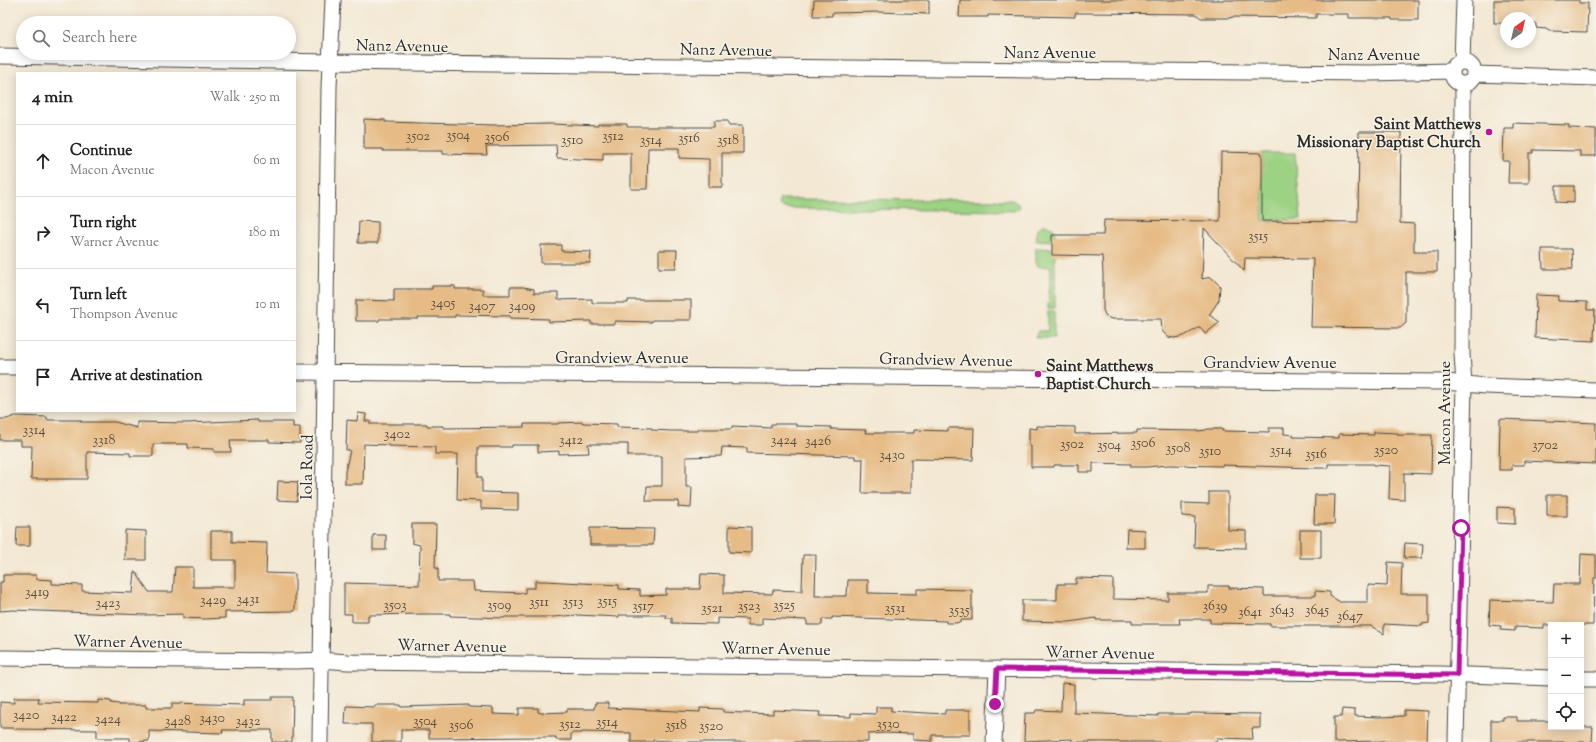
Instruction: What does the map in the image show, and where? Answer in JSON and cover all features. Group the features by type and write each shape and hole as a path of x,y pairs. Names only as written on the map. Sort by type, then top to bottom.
{"street":[{"name":"Iola Road","path":"320,742 329,103 333,0"},
{"path":"1464,0 1457,66 1454,79 1460,84 1469,79 1596,78"},
{"name":"Nanz Avenue","path":"0,56 16,56"},
{"name":"Nanz Avenue","path":"221,60 1013,70 1370,72 1457,66"},
{"name":"Macon Avenue","path":"1456,742 1464,384 1462,354 1469,79"},
{"path":"0,367 16,367"},
{"name":"Grandview Avenue","path":"296,372 1446,382 1486,386 1596,390"},
{"name":"Warner Avenue","path":"0,658 321,660 348,662 1457,675 1548,678"},
{"path":"994,742 997,669"},
{"path":"1584,679 1596,680"}],"green space":[{"path":"1262,153 1295,153 1301,219 1262,221"},
{"path":"780,199 1012,200 1018,204 1019,208 1014,211 784,208 780,207"},
{"path":"1042,225 1052,227 1055,234 1055,241 1036,240 1038,229"},
{"path":"1036,248 1055,249 1055,308 1048,308 1051,267 1038,266 1036,262"},
{"path":"1048,311 1054,311 1054,338 1035,338 1038,331 1048,331"}],"building":[{"path":"814,0 929,0 929,14 879,12 832,13 832,16 813,16"},
{"path":"960,0 1418,0 1418,20 1392,20 1392,18 1349,18 1349,14 1316,14 1316,18 1201,18 1196,14 1086,13 1075,13 1075,17 988,15 988,17 959,17"},
{"path":"1494,0 1579,0 1579,3 1588,3 1587,32 1549,31 1546,29 1536,28 1536,12 1500,12 1500,23 1494,23"},
{"path":"364,119 385,120 385,122 494,125 550,124 598,126 598,124 627,124 627,127 714,127 714,121 728,121 728,125 743,125 743,153 722,153 722,187 709,187 709,159 679,158 679,148 648,148 647,189 631,189 631,153 603,153 603,160 557,158 556,145 486,146 487,155 443,154 443,151 383,151 383,149 364,149"},
{"path":"1513,123 1569,125 1569,128 1596,129 1596,156 1580,156 1580,151 1533,150 1533,153 1529,153 1529,183 1508,183 1509,161 1503,161 1504,128 1513,128"},
{"path":"1359,132 1401,132 1400,223 1414,224 1414,252 1437,252 1437,272 1406,272 1406,323 1400,328 1311,327 1313,259 1245,258 1244,271 1204,228 1202,279 1211,277 1220,286 1219,300 1209,315 1220,322 1205,334 1200,327 1184,336 1174,338 1168,337 1162,331 1161,319 1112,319 1106,317 1103,310 1102,256 1052,255 1052,235 1103,235 1104,220 1220,221 1221,152 1262,153 1262,221 1358,222"},
{"path":"1556,186 1574,186 1574,203 1556,202"},
{"path":"359,221 378,222 378,243 358,243"},
{"path":"541,245 561,245 561,251 591,252 590,263 541,263"},
{"path":"1542,249 1572,249 1573,269 1543,269"},
{"path":"659,250 677,250 676,268 659,268"},
{"path":"432,286 455,286 455,289 483,289 483,295 510,295 510,287 523,287 534,289 534,293 558,293 558,300 592,299 592,303 628,303 628,300 691,300 691,320 652,320 652,322 615,321 615,324 591,324 591,321 549,322 549,319 510,318 510,316 455,315 455,317 418,317 418,319 379,319 379,321 356,321 356,300 394,301 394,289 432,289"},
{"path":"1536,295 1559,296 1558,301 1587,302 1587,310 1595,310 1594,341 1535,338"},
{"path":"358,413 366,414 365,421 370,421 370,424 427,424 427,426 443,426 443,428 524,427 524,424 583,422 617,424 617,427 652,428 652,430 671,431 732,429 732,426 771,428 771,424 796,424 796,426 831,427 831,429 866,430 865,433 914,433 914,430 948,431 948,428 974,428 973,460 911,459 911,493 862,493 863,459 855,459 855,456 747,453 747,448 722,447 721,456 686,457 686,487 692,487 691,508 678,507 679,501 646,501 647,486 662,486 662,456 628,456 628,444 588,444 589,453 559,454 559,451 538,452 538,445 478,447 478,477 482,477 482,492 518,493 518,510 481,509 481,501 457,500 458,454 435,454 435,447 364,444 363,484 345,484 345,472 350,450 346,450 347,420 357,421"},
{"path":"15,416 47,417 47,420 115,422 137,428 137,422 186,423 258,420 258,422 293,422 293,427 300,427 300,443 269,442 269,440 230,440 231,452 214,452 214,449 188,448 188,444 153,444 153,456 130,456 130,453 87,452 87,479 31,479 32,446 21,446 21,440 0,440 0,419 7,419"},
{"path":"1500,419 1596,423 1596,464 1524,461 1524,465 1512,465 1512,470 1499,470"},
{"path":"1037,426 1075,427 1075,434 1137,433 1137,430 1198,431 1207,429 1222,429 1222,431 1269,432 1269,428 1284,428 1284,434 1294,435 1294,437 1339,438 1339,434 1374,435 1374,432 1398,433 1398,435 1432,435 1431,474 1404,473 1404,500 1389,499 1390,466 1374,464 1328,464 1328,468 1315,468 1222,465 1131,467 1131,464 1093,463 1093,472 1079,472 1079,465 1031,467 1029,428 1037,429"},
{"path":"278,481 298,482 297,501 277,500"},
{"path":"1209,492 1228,492 1228,530 1246,531 1246,548 1194,547 1195,517 1182,516 1182,503 1209,504"},
{"path":"1315,495 1335,495 1334,524 1314,524"},
{"path":"1547,495 1567,495 1567,516 1547,516"},
{"path":"1497,507 1515,508 1515,524 1497,523"},
{"path":"412,524 436,524 435,568 438,568 438,581 473,581 474,591 525,593 525,588 535,588 535,581 545,581 619,585 619,589 640,590 640,596 666,595 666,589 700,589 701,574 724,575 724,593 772,594 773,590 802,591 803,555 816,555 815,596 847,596 848,580 868,580 868,593 917,594 917,589 972,590 972,620 961,620 961,622 946,623 946,621 832,617 832,619 822,619 822,625 807,625 807,620 762,618 762,625 748,625 748,619 717,618 717,624 672,623 672,618 666,618 666,615 619,615 619,617 577,615 504,618 450,616 450,614 420,614 368,615 368,622 352,622 352,614 344,614 344,583 419,585 420,545 412,543"},
{"path":"729,526 751,527 751,553 729,552"},
{"path":"17,527 30,527 30,546 16,546"},
{"path":"590,528 654,529 653,545 590,545"},
{"path":"1127,529 1145,530 1145,548 1126,548"},
{"path":"125,530 146,531 146,560 125,560"},
{"path":"1300,530 1321,530 1321,558 1300,558"},
{"path":"211,531 232,531 232,542 267,543 266,573 295,574 295,611 225,612 225,618 206,619 183,618 183,614 146,615 13,610 0,611 0,582 3,582 3,575 36,575 36,579 52,580 52,584 82,585 82,591 133,593 135,571 149,592 173,592 175,567 193,567 193,587 235,587 235,560 211,560"},
{"path":"373,535 386,535 386,550 373,550"},
{"path":"1405,543 1423,544 1422,558 1404,558"},
{"path":"1581,554 1596,555 1593,625 1584,625 1584,622 1548,622 1548,625 1544,625 1544,628 1515,627 1515,631 1500,630 1501,626 1489,625 1490,600 1553,602 1554,584 1580,584"},
{"path":"1388,562 1402,563 1401,594 1429,594 1429,623 1422,624 1422,626 1384,624 1384,634 1371,626 1270,626 1270,624 1210,623 1210,619 1179,619 1180,624 1132,624 1132,620 1096,620 1096,618 1069,622 1022,621 1022,600 1057,600 1057,584 1076,584 1076,578 1113,579 1113,599 1168,600 1168,593 1208,593 1208,586 1229,586 1229,588 1264,589 1264,596 1315,596 1315,591 1330,592 1330,596 1340,602 1368,602 1368,585 1387,586"},
{"path":"1062,683 1074,684 1074,713 1158,716 1158,714 1191,713 1260,714 1260,728 1252,728 1253,739 1217,738 1217,742 1072,742 1072,739 1024,741 1025,713 1035,713 1036,710 1061,711"},
{"path":"272,697 293,697 292,742 272,742 272,730 222,730 223,733 149,731 149,741 130,742 130,738 97,738 97,730 0,728 0,702 14,703 14,698 39,698 38,702 98,703 98,700 111,701 111,703 119,705 146,705 146,708 172,708 172,703 244,705 244,700 272,700"},
{"path":"595,703 608,703 608,708 700,712 700,708 723,709 723,712 773,714 773,710 820,712 819,716 851,717 851,713 876,714 876,707 891,707 891,711 945,714 945,710 970,710 970,735 932,735 932,741 913,740 913,734 885,733 868,734 868,742 686,742 653,740 653,742 631,742 631,733 571,733 571,740 556,740 556,737 429,738 429,730 401,730 401,742 372,742 372,724 345,724 346,706 375,707 375,705 401,705 401,707 469,705 469,707 493,708 493,714 519,715 519,708 538,708 538,712 541,713 567,712 567,709 594,709"},
{"path":"1342,709 1355,710 1355,716 1379,717 1404,716 1404,710 1428,711 1427,742 1334,742 1334,717 1341,717"},
{"path":"1503,717 1517,717 1517,721 1548,721 1548,730 1584,730 1584,727 1593,727 1592,742 1491,742 1491,720 1503,720"}],"place":[{"name":"Saint Matthews Missionary Baptist Church","path":"1489,132"},
{"name":"Saint Matthews Baptist Church","path":"1038,374"}],"route":[{"path":"995,704 997,669 1457,675 1461,528"}]}
